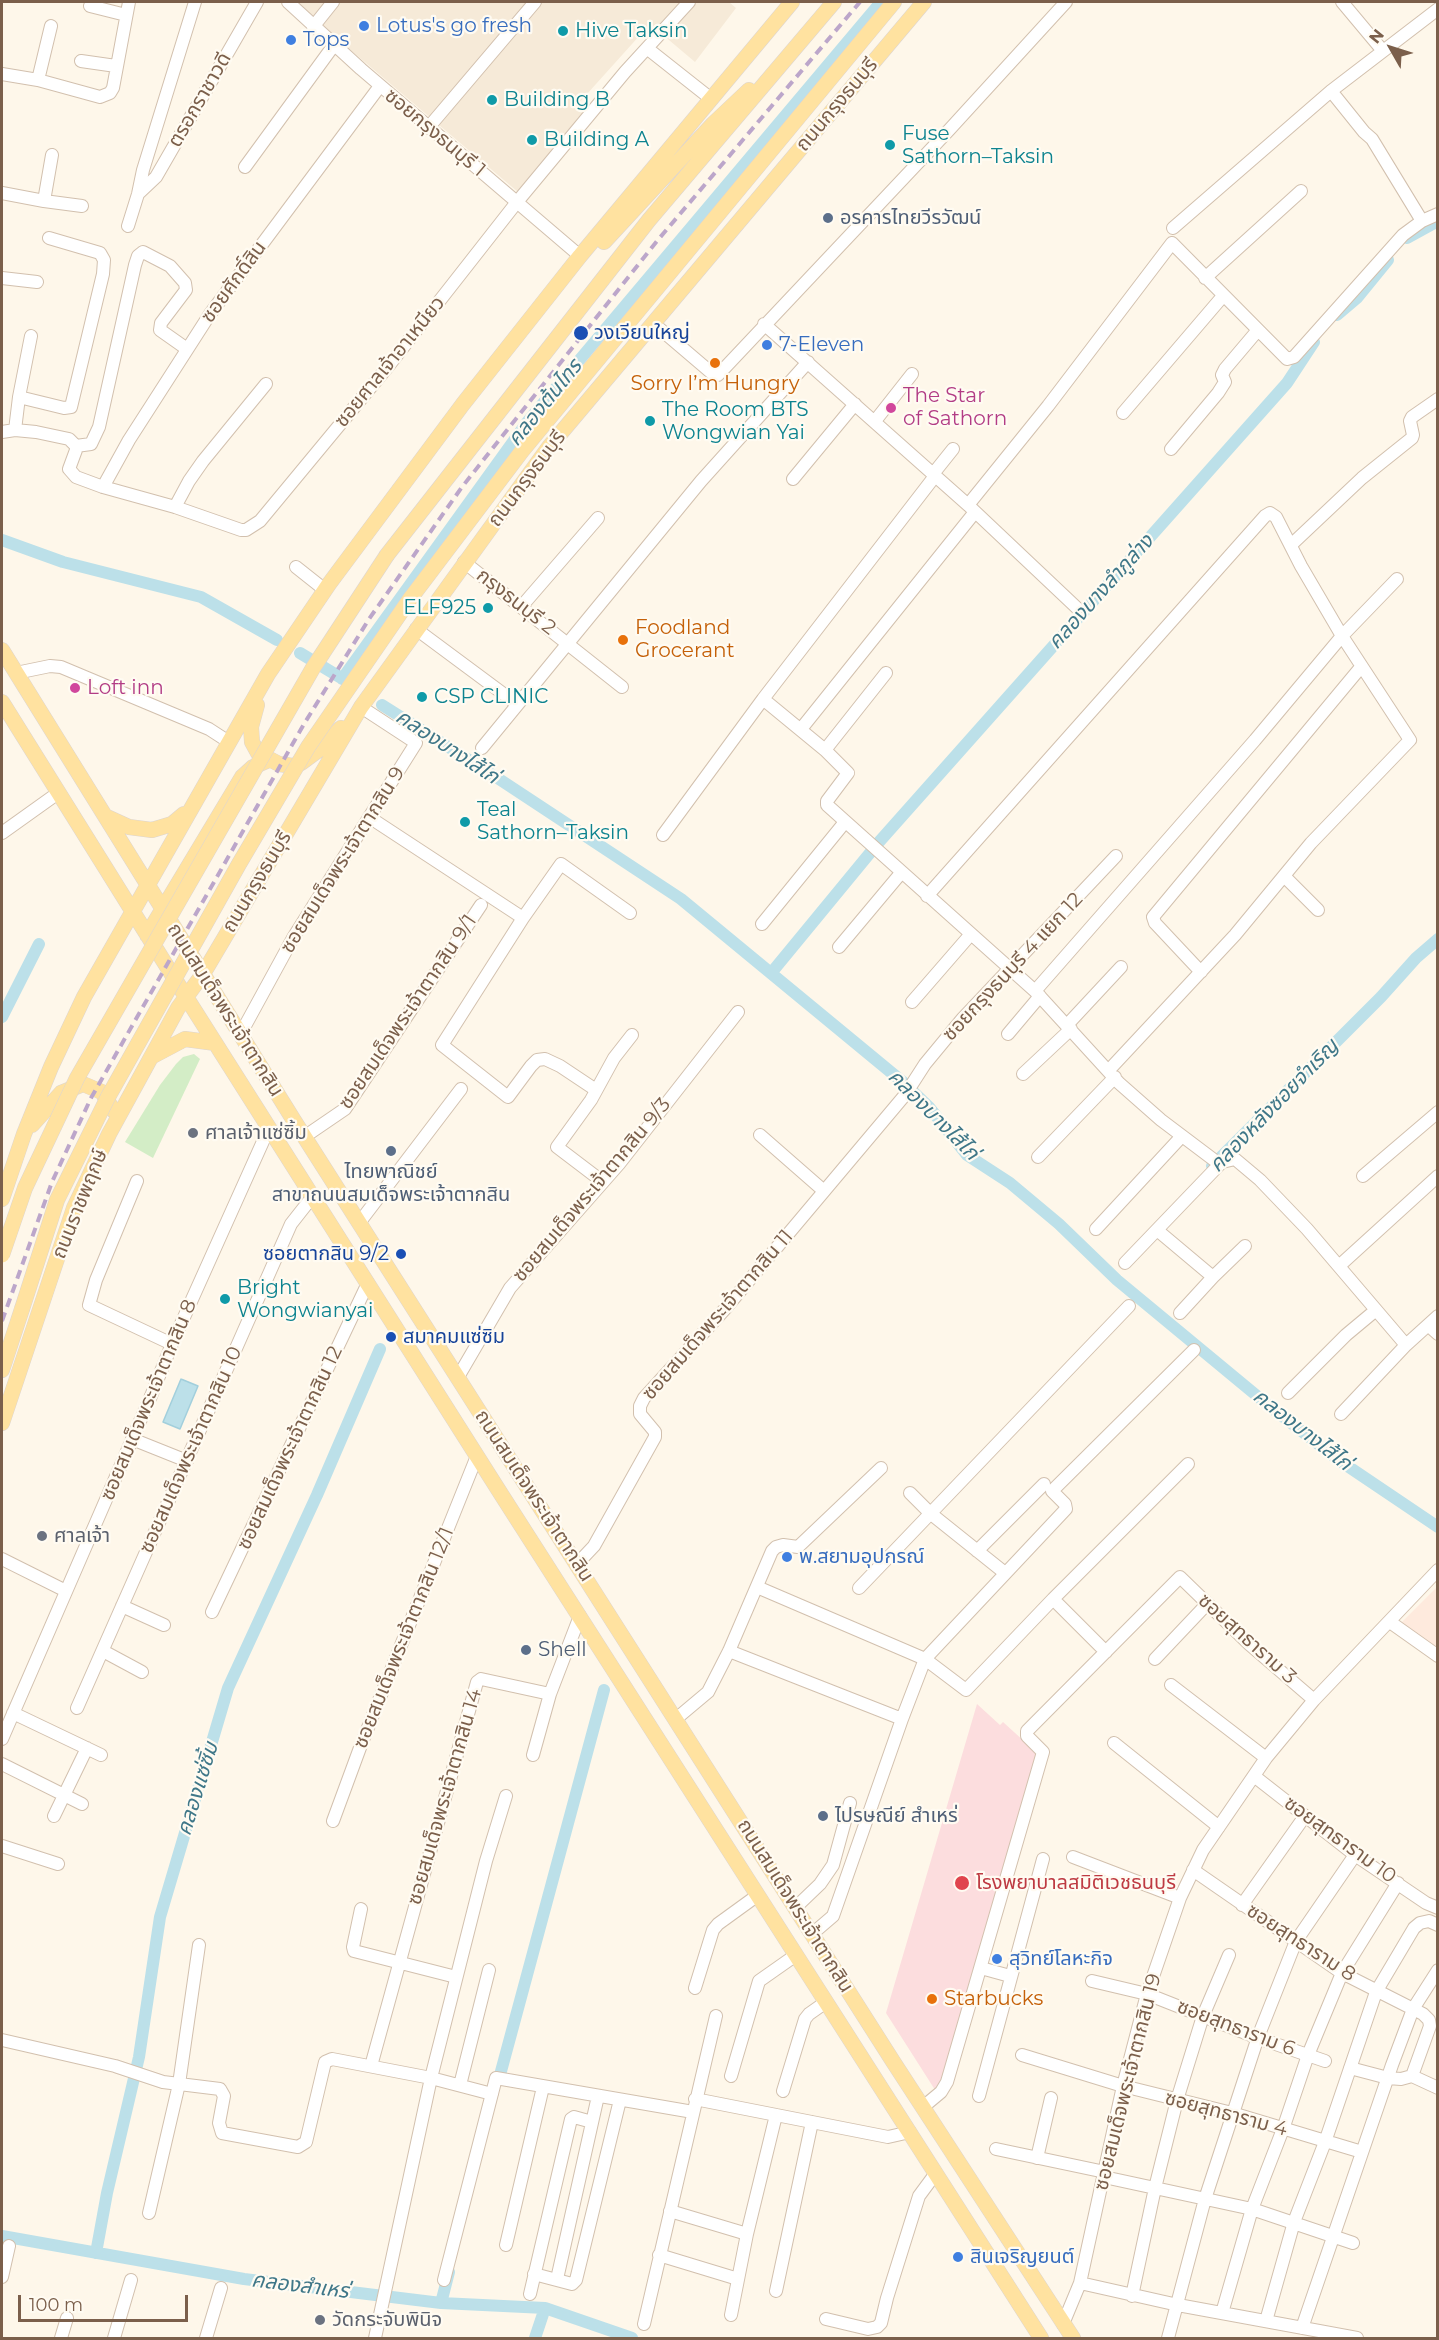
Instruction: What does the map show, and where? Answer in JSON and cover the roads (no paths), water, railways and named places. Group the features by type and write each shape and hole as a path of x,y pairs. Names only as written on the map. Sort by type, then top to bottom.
{"main road":[{"path":"2,1199 24,1134 80,1005 268,674 325,590 423,456 580,256 792,2"},
{"path":"2,1255 25,1188 78,1078 153,934 312,668 387,555 649,220 834,2"},
{"name":"ถนนกรุงธนบุรี","path":"181,965 308,747 410,599 522,451 894,2"},
{"name":"ถนนกรุงธนบุรี","path":"186,997 203,974 361,706 549,447 924,2"},
{"path":"511,344 713,124 795,48"},
{"path":"549,447 692,256 732,196"},
{"name":"ถนนสมเด็จพระเจ้าตากสิน","path":"2,650 304,1137 578,1563 812,1934 1073,2338"},
{"path":"268,674 254,713 251,727 252,742 258,753 286,766 301,763 320,749 361,706"},
{"name":"ถนนสมเด็จพระเจ้าตากสิน","path":"2,702 132,912 153,934 186,997 477,1456 1041,2338"},
{"path":"153,934 162,908 242,777 253,767 269,760"},
{"path":"104,815 129,827 152,830 172,824 189,810"},
{"name":"ถนนราชพฤกษ์","path":"2,1370 57,1200 108,1097 181,965"},
{"name":"ถนนราชพฤกษ์","path":"2,1424 74,1208 148,1060 186,997"},
{"path":"148,1060 185,1039 215,1043"},
{"path":"24,1134 61,1093 82,1084 102,1092 114,1112 109,1134"},
{"path":"779,1928 798,1910"},
{"path":"799,1960 823,1950"}],"street":[{"path":"2,74 38,80 100,97 110,93 113,88 129,2"},
{"name":"ตรอกราชาวดี","path":"128,226 195,2"},
{"name":"ตรอกราชาวดี","path":"138,194 148,188 156,177 257,2"},
{"path":"313,27 333,2"},
{"path":"428,128 535,2"},
{"name":"ซอยศาลเจ้าอาเหนียว","path":"175,507 241,530 246,530 260,521 390,364 517,202 625,72 648,50 689,2"},
{"path":"653,322 716,376 950,130 1066,2"},
{"path":"1341,2 1383,51"},
{"name":"ซอยกรุงธนบุรี 1","path":"291,4 313,27 428,128 580,256"},
{"path":"90,6 126,15"},
{"path":"1173,228 1331,91 1437,9"},
{"path":"38,80 51,26"},
{"path":"245,167 334,45"},
{"path":"648,50 710,98"},
{"path":"81,61 116,66"},
{"name":"ซอยศักดิ์สิน","path":"103,488 129,440 210,314 380,86"},
{"path":"1331,91 1372,139 1422,221"},
{"path":"44,201 52,154"},
{"path":"1205,278 1301,191"},
{"path":"2,193 82,206"},
{"path":"801,729 972,508 1172,243 1287,359 1294,357 1403,235 1422,221 1437,214"},
{"path":"19,397 64,408 71,407 104,274 104,260 100,253 48,238"},
{"path":"76,446 91,444 99,427 135,264 138,256 143,252 170,266 185,282 186,290 166,315 160,330 187,349"},
{"path":"2,278 37,282"},
{"path":"1124,413 1223,296"},
{"path":"764,324 972,508 1077,608"},
{"path":"1171,449 1218,393 1225,382 1222,375 1225,369 1258,330"},
{"path":"15,430 31,336"},
{"path":"482,748 700,481 808,362"},
{"path":"874,421 912,374"},
{"path":"76,446 69,469 76,477 103,488 175,507 203,461 266,384"},
{"path":"1291,545 1362,478 1405,445 1413,435 1410,421 1412,417 1437,399"},
{"path":"793,479 855,404"},
{"path":"2,432 15,430 36,432 69,439 76,446"},
{"path":"663,835 954,449"},
{"path":"927,896 1265,516 1270,513 1276,517 1342,636 1410,740 1311,843 1235,936 1038,1157"},
{"path":"521,607 598,518"},
{"name":"กรุงธนบุรี 2","path":"464,562 622,687"},
{"path":"296,567 325,590"},
{"path":"1008,1034 1038,994 1342,636 1397,579"},
{"path":"416,629 517,704"},
{"path":"16,673 50,666 61,667 209,729 229,742"},
{"path":"1202,972 1155,923 1153,917 1361,667"},
{"path":"825,750 886,673"},
{"path":"764,699 825,750 848,773 826,804 1038,994 1112,1073 1161,1120 1216,1161"},
{"name":"ซอยสมเด็จพระเจ้าตากสิน 9","path":"240,1035 293,938 416,743 361,706"},
{"path":"2,833 58,792"},
{"path":"369,817 523,918"},
{"path":"762,924 845,822"},
{"name":"ซอยกรุงธนบุรี 4 แยก 12","path":"913,1081 963,1018 1116,856"},
{"path":"596,1090 560,1066 544,1059 537,1060 531,1066 508,1097 442,1045 523,918 561,864 630,913"},
{"path":"839,947 902,873"},
{"path":"1284,876 1318,910"},
{"name":"ซอยสมเด็จพระเจ้าตากสิน 9/1","path":"304,1137 345,1109 481,905"},
{"path":"912,1002 971,934"},
{"path":"1023,1074 1069,1027 1121,967"},
{"name":"ซอยสมเด็จพระเจ้าตากสิน 9/3","path":"458,1377 510,1288 603,1182 738,1012"},
{"path":"603,1182 557,1147 596,1090 614,1058 632,1035"},
{"name":"ซอยสมเด็จพระเจ้าตากสิน 11","path":"578,1563 594,1546 655,1437 655,1432 640,1414 640,1406 644,1398 724,1309 905,1095 913,1081"},
{"path":"359,1223 461,1089"},
{"path":"1363,1176 1437,1112"},
{"name":"ซอยสมเด็จพระเจ้าตากสิน 8","path":"2,1739 172,1344 269,1128"},
{"path":"760,1136 824,1191"},
{"path":"1096,1229 1182,1136"},
{"path":"1125,1263 1157,1230 1216,1161 1235,1160 1260,1180 1339,1266 1406,1345"},
{"path":"1339,1266 1437,1176"},
{"path":"137,1181 96,1280 89,1305 172,1344"},
{"name":"ซอยสมเด็จพระเจ้าตากสิน 10","path":"77,1708 291,1224 313,1196"},
{"path":"1157,1230 1213,1277"},
{"path":"1180,1313 1245,1246"},
{"name":"ซอยสมเด็จพระเจ้าตากสิน 12","path":"212,1612 368,1283"},
{"path":"859,1588 1129,1306"},
{"path":"1288,1393 1346,1335 1376,1310"},
{"path":"1341,1414 1406,1345 1433,1320 1437,1334"},
{"path":"812,1934 833,1916 925,1659 1066,1509 1065,1504 1052,1491 1194,1350"},
{"path":"132,1439 187,1461"},
{"name":"ซอยสมเด็จพระเจ้าตากสิน 12/1","path":"333,1821 477,1456"},
{"path":"757,1587 925,1659 966,1690 1188,1464"},
{"path":"676,1718 708,1692 776,1547 783,1545 798,1547 881,1468"},
{"path":"977,1551 1044,1484"},
{"path":"910,1493 930,1513 1005,1574"},
{"path":"2,1559 66,1591"},
{"name":"ซอยสมเด็จพระเจ้าตากสิน 19","path":"1063,2324 1080,2283 1123,2086 1147,1994 1180,1898 1193,1870 1203,1850 1266,1758 1314,1700 1437,1570"},
{"name":"ซอยสุทธาราม 3","path":"1106,1652 1180,1577 1249,1644 1314,1700"},
{"path":"923,2107 941,2092 947,2082 1043,1752 1027,1736 1027,1731 1106,1652 1053,1599"},
{"path":"1155,1659 1208,1604"},
{"path":"122,1606 164,1625"},
{"path":"533,1755 550,1694 580,1616"},
{"path":"1390,1622 1437,1656"},
{"path":"103,1651 142,1672"},
{"path":"729,1651 902,1719"},
{"name":"ซอยสมเด็จพระเจ้าตากสิน 14","path":"371,2066 477,1682 481,1679 550,1694"},
{"path":"1171,1685 1266,1758"},
{"path":"13,1713 101,1755"},
{"path":"1114,1743 1218,1827"},
{"path":"54,1816 87,1748"},
{"path":"2,1764 82,1804"},
{"name":"ซอยสุทธาราม 10","path":"1254,1776 1354,1855 1432,1905"},
{"path":"375,2338 431,2078 486,1861 506,1796"},
{"path":"798,1910 833,1865 850,1803"},
{"path":"1242,1905 1305,1816"},
{"path":"2,1846 58,1864"},
{"path":"1168,2338 1205,2199 1258,2038 1296,1941 1354,1855"},
{"path":"1073,1857 1180,1898"},
{"path":"979,2096 1043,1859"},
{"name":"ซอยสุทธาราม 8","path":"1193,1870 1342,1973 1376,1992 1433,2018"},
{"path":"1222,2313 1252,2209 1308,2055 1342,1973 1398,1883"},
{"path":"695,1988 713,1930 758,1895"},
{"path":"361,1910 354,1951 456,1977"},
{"path":"1266,2321 1293,2222 1325,2142 1376,1992 1414,1928 1420,1923 1429,1921 1437,1925"},
{"path":"149,2212 179,2084 199,1945"},
{"path":"1132,2296 1177,2100 1203,2016 1229,1954"},
{"path":"731,2076 759,1982 799,1960"},
{"path":"981,1968 1010,1976"},
{"path":"460,2085 489,1970"},
{"path":"1302,2328 1413,2009 1437,1970"},
{"name":"ซอยสุทธาราม 6","path":"1092,1981 1147,1994 1258,2038 1325,2061"},
{"path":"783,2091 805,2019 826,2002"},
{"path":"644,2324 716,2016"},
{"path":"1412,2076 1433,2018"},
{"path":"2,2040 115,2066 163,2082 220,2089 224,2096 219,2123 222,2133 298,2147 306,2142 325,2062 332,2059 431,2078 492,2094"},
{"name":"ซอยสุทธาราม 4","path":"1022,2055 1123,2086 1232,2113 1362,2151"},
{"path":"1350,2068 1388,2078 1401,2079 1412,2076 1437,2088"},
{"path":"444,2280 496,2078 620,2100 777,2115 888,2137 910,2132"},
{"path":"506,2245 543,2087"},
{"path":"556,2279 598,2096"},
{"path":"1037,2158 1051,2098"},
{"path":"534,2274 572,2284 576,2280 620,2100"},
{"path":"731,2315 747,2234 777,2115"},
{"path":"530,2294 572,2119 574,2117 592,2122"},
{"path":"776,2291 813,2122"},
{"path":"996,2149 1252,2209 1353,2243"},
{"path":"826,2319 868,2329 877,2327 881,2323 919,2196 936,2174"},
{"path":"670,2211 747,2234"},
{"path":"2,2277 9,2246"},
{"path":"659,2255 738,2279"},
{"path":"114,2338 132,2280"},
{"path":"1080,2283 1132,2296 1357,2338"},
{"path":"207,2338 221,2288"},
{"path":"61,2338 67,2318"}],"water":[{"path":"181,1379 198,1386 180,1429 163,1422"}],"waterway":[{"name":"คลองต้นไทร","path":"342,679 528,421 881,2"},
{"name":"คลองบางลำภูล่าง","path":"1407,238 1438,221"},
{"name":"คลองบางลำภูล่าง","path":"1337,315 1357,298 1388,260"},
{"name":"คลองบางลำภูล่าง","path":"772,972 879,842 1287,383 1314,342"},
{"name":"คลองบางไส้ไก่","path":"2,540 63,562 201,597 277,640"},
{"name":"คลองบางไส้ไก่","path":"300,653 348,682"},
{"name":"คลองบางไส้ไก่","path":"382,705 681,899 904,1083 929,1107 967,1155 1010,1183 1059,1224 1117,1280 1268,1405 1340,1461 1438,1527"},
{"name":"คลองหลังซอยจำเริญ","path":"1212,1166 1381,997 1416,958 1438,939"},
{"path":"2,1017 39,944"},
{"name":"คลองแซ่ซิ้ม","path":"96,2253 107,2193 139,2057 160,1917 228,1688 317,1495 380,1349"},
{"path":"500,2075 604,1690"},
{"name":"คลองสำเหร่","path":"2,2236 244,2279 441,2303 545,2308 632,2338"},
{"path":"441,2303 449,2272"},
{"path":"535,2338 545,2308"}],"railway":[{"path":"2,1321 52,1182 91,1098 304,724 369,619 462,487 657,241 860,2"}],"place":[{"name":"Lotus's go fresh","path":"364,26"},
{"name":"Hive Taksin","path":"563,31"},
{"name":"Tops","path":"291,40"},
{"name":"Building B","path":"492,100"},
{"name":"Building A","path":"532,140"},
{"name":"Fuse Sathorn–Taksin","path":"890,145"},
{"name":"อรคารไทยวีรวัฒน์","path":"828,218"},
{"name":"วงเวียนใหญ่","path":"581,333"},
{"name":"7-Eleven","path":"767,345"},
{"name":"Sorry I’m Hungry","path":"715,363"},
{"name":"The Star of Sathorn","path":"891,408"},
{"name":"The Room BTS Wongwian Yai","path":"650,421"},
{"name":"ELF925","path":"488,608"},
{"name":"Foodland Grocerant","path":"623,640"},
{"name":"Loft inn","path":"75,688"},
{"name":"CSP CLINIC","path":"422,697"},
{"name":"Teal Sathorn–Taksin","path":"465,822"},
{"name":"ศาลเจ้าแซ่ซิ้ม","path":"193,1133"},
{"name":"ไทยพาณิชย์ สาขาถนนสมเด็จพระเจ้าตากสิน","path":"391,1151"},
{"name":"ซอยตากสิน 9/2","path":"401,1254"},
{"name":"Bright Wongwianyai","path":"225,1299"},
{"name":"สมาคมแซ่ซิม","path":"391,1337"},
{"name":"ศาลเจ้า","path":"42,1536"},
{"name":"พ.สยามอุปกรณ์","path":"787,1557"},
{"name":"Shell","path":"526,1650"},
{"name":"ไปรษณีย์ สำเหร่","path":"823,1816"},
{"name":"โรงพยาบาลสมิติเวชธนบุรี","path":"962,1883"},
{"name":"สุวิทย์โลหะกิจ","path":"997,1959"},
{"name":"Starbucks","path":"932,1999"},
{"name":"สินเจริญยนต์","path":"958,2257"},
{"name":"วัดกระจับพินิจ","path":"320,2320"}]}
